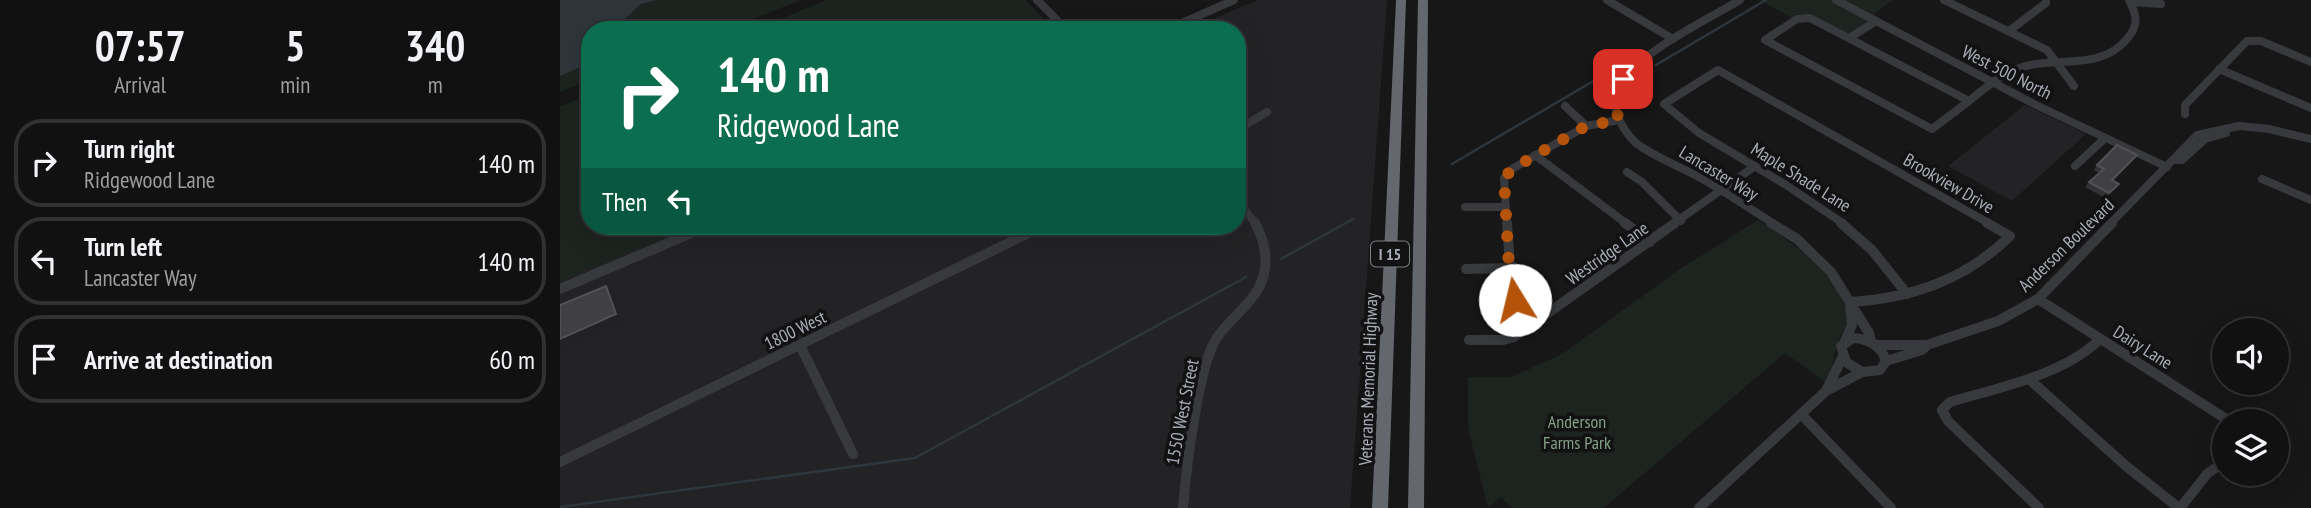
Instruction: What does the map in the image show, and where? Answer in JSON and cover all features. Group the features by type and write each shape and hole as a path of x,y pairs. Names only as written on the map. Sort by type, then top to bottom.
{"highway":[{"name":"Veterans Memorial Highway","path":"1380,508 1401,0"},
{"name":"I 15","path":"1416,508 1423,0"}],"street":[{"path":"1037,0 1058,21"},
{"path":"1186,21 1234,0"},
{"path":"1607,0 1673,39"},
{"path":"1720,0 1731,6"},
{"path":"1536,321 1515,300 1510,287 1505,206 1506,175 1586,126 1619,120 1615,103 1616,91 1623,79 1641,61 1740,0"},
{"name":"West 500 North","path":"1836,0 1993,83 2166,167"},
{"path":"1944,0 2047,50 2074,86"},
{"path":"2009,31 2046,1"},
{"path":"2130,1 2161,4"},
{"path":"1970,102 1805,17 1797,19 1765,40 1932,129 1970,102 1993,83 2013,71 2029,66 2092,62 2117,49 2136,29 2136,13 2130,1"},
{"path":"1849,38 1876,21"},
{"path":"2185,114 2185,105 2247,40 2252,39 2311,62"},
{"path":"2219,69 2311,108"},
{"name":"Brookview Drive","path":"1664,104 1718,70 2010,236 1976,266 1941,283 1876,302 1850,302"},
{"name":"Maple Shade Lane","path":"1664,104 1692,131 1755,166 1853,229 1881,257 1907,294"},
{"path":"1565,106 1586,126"},
{"path":"1246,125 1268,112"},
{"name":"Lancaster Way","path":"1619,120 1634,141 1647,150 1723,191 1807,248 1831,272 1874,343"},
{"name":"Anderson Boulevard","path":"1874,343 1927,345 1983,328 2038,299 2166,167 2174,160 2182,160 2205,139 2228,132 2255,132 2311,142"},
{"path":"2075,166 2105,138"},
{"path":"1535,155 1650,242"},
{"name":"Westridge Lane","path":"1469,341 1508,339 1681,221 1755,166"},
{"path":"1627,172 1642,182 1681,221"},
{"path":"2262,179 2310,197"},
{"path":"1465,207 1505,206"},
{"name":"1550 West Street","path":"1183,508 1185,479 1206,364 1216,340 1260,284 1264,275 1265,241 1246,211"},
{"path":"560,289 687,235"},
{"name":"1800 West","path":"560,462 1025,235"},
{"path":"1466,269 1509,268"},
{"name":"Dairy Lane","path":"2038,299 2212,410"},
{"path":"1826,391 1842,358 1841,346 1852,325 1850,302"},
{"path":"1708,505 1826,391 1862,372 1880,370 1886,362 1874,343 1853,338 1844,342"},
{"path":"2039,508 1948,421 1942,410 1950,402 2029,379 2089,350 2100,339"},
{"path":"800,345 853,454"},
{"name":"Anderson Boulevard","path":"1886,362 1922,350 1927,345"},
{"path":"1842,358 1862,372"},
{"path":"2029,379 2126,466 2180,508 2212,470"},
{"path":"1801,414 1891,508"}],"shaded area":[{"path":"560,0 656,0 641,4 623,21 581,21 581,67 560,76"},
{"path":"1258,0 1387,0 1350,508 560,508 560,107 581,190 581,235 1246,235 1246,21 1208,21"},
{"path":"2025,105 2086,134 2012,201 1948,166"}],"green space":[{"path":"560,0 801,0 748,21 581,21 581,84 560,92"},
{"path":"826,0 1025,0 1046,21 776,21"},
{"path":"1759,0 1893,0 1859,27 1847,33 1805,14 1791,17"},
{"path":"581,98 581,235 670,235 560,281 560,106"},
{"name":"Anderson Farms Park","path":"1758,220 1813,261 1844,302 1846,325 1837,343 1825,382 1785,353 1604,508 1512,508 1501,497 1488,508 1468,428 1468,377 1511,377 1562,354 1680,269"}],"building":[{"path":"2117,145 2137,155 2112,180 2119,184 2109,193 2089,182 2104,169 2097,165"},
{"path":"606,286 616,314 560,339 560,305"}],"waterway":[{"path":"1656,65 1766,0"},
{"path":"1452,164 1624,63"},
{"path":"1281,259 1353,219"},
{"path":"560,507 915,458 1246,277"}],"route":[{"path":"1515,300 1510,287 1504,178 1512,169 1586,126 1619,120 1615,103 1616,91 1623,79"}]}
